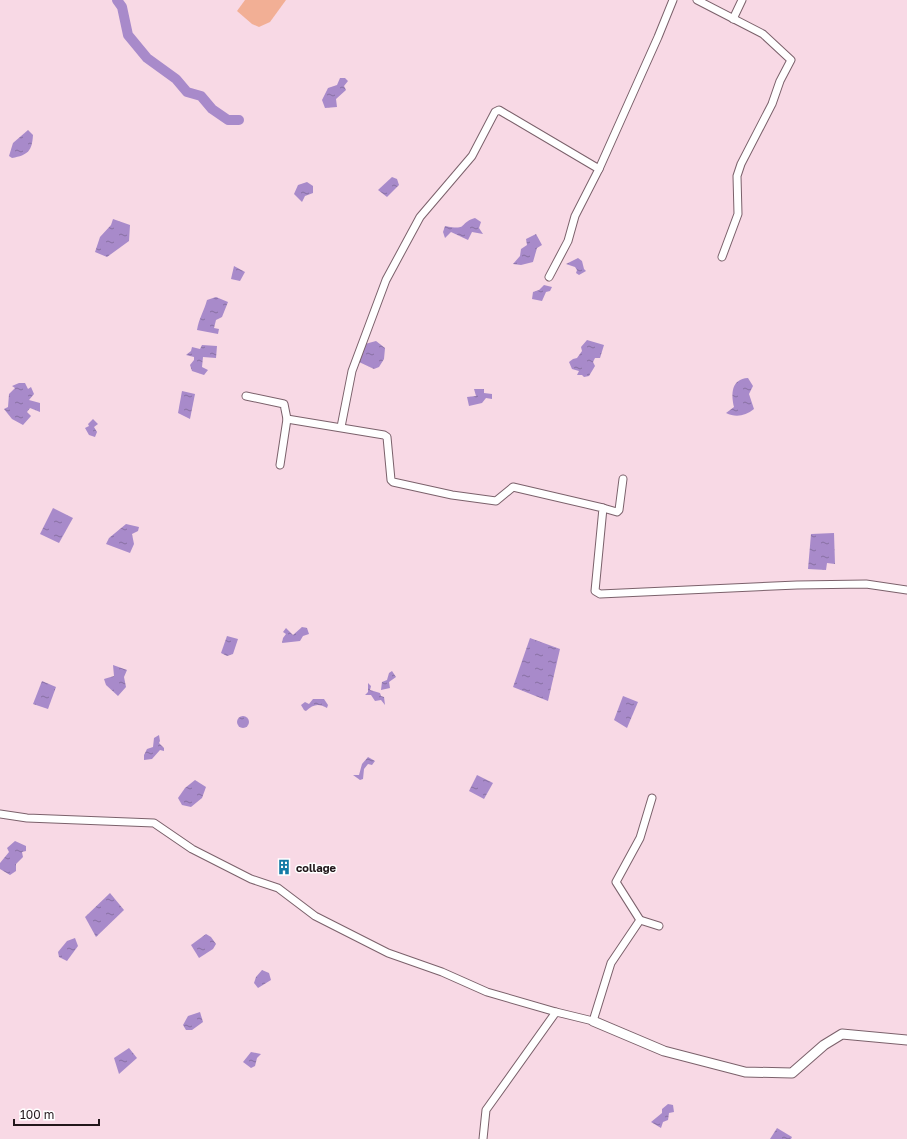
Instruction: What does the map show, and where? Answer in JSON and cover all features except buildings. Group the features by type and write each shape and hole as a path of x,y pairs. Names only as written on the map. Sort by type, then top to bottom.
{"main road":[{"path":"593,1021 664,1051 744,1072 792,1073 824,1044 842,1034 907,1040"}],"street":[{"path":"549,277 568,241 576,216 599,169 673,0"},
{"path":"697,0 763,34 791,60 780,81 772,104 741,164 737,176 738,214 722,257"},
{"path":"733,19 742,0"},
{"path":"341,427 352,371 386,280 420,217 472,156 496,112 500,110 504,111 599,169"},
{"path":"246,396 283,403 287,419 280,465"},
{"path":"287,419 381,434 387,437 390,480 392,482 452,495 496,501 513,487 617,512 619,510 623,479"},
{"path":"603,508 595,591 597,593 805,584 866,584 907,590"},
{"path":"652,798 640,838 616,882 640,920 659,926"},
{"path":"0,814 27,818 154,823 192,849 251,879 278,888 315,916 388,953 442,972 487,992 593,1021 611,963 640,920"},
{"path":"483,1139 486,1110 556,1012"}],"shaded area":[{"path":"245,0 286,0 270,22 259,27 252,24 237,11"}],"water":[{"path":"340,78 345,78 348,81 344,86 346,90 336,99 337,107 325,108 322,100 328,88 337,85"},
{"path":"28,130 33,135 30,149 25,154 12,158 9,156 13,143"},
{"path":"392,177 397,179 399,185 387,197 378,190"},
{"path":"307,182 313,186 313,193 305,196 302,202 294,194 298,185"},
{"path":"475,218 481,222 479,228 483,234 472,232 468,240 451,232 445,238 443,232 445,226 457,228 461,227"},
{"path":"113,219 130,225 129,241 107,257 95,252 100,237 111,225"},
{"path":"536,234 542,245 537,248 533,262 521,265 513,264 520,256 521,249 527,245 526,239"},
{"path":"578,258 582,261 586,271 579,275 576,273 577,270 575,267 566,264"},
{"path":"234,266 245,272 240,281 231,279"},
{"path":"544,285 552,287 550,291 546,292 542,301 532,299 533,292 539,290"},
{"path":"216,297 228,302 222,317 216,320 214,328 219,329 218,334 197,330 207,300"},
{"path":"587,340 604,345 600,358 595,358 593,362 595,366 589,376 584,377 582,375 577,375 579,371 572,369 569,362 577,358 582,351 581,347"},
{"path":"376,341 385,348 384,359 379,367 374,369 359,362 365,344"},
{"path":"202,345 217,346 216,358 203,357 202,367 208,370 204,375 192,371 190,365 194,360 194,357 186,355 191,351 192,347 200,349"},
{"path":"748,378 753,386 749,394 754,409 740,416 726,413 734,407 733,392 735,384 742,379"},
{"path":"19,383 25,383 28,389 31,387 34,394 29,400 40,403 40,412 30,408 27,412 31,416 23,425 12,419 4,409 8,407 9,394 15,388 12,386"},
{"path":"474,389 484,389 484,393 492,394 492,399 486,398 482,403 469,406 467,397 476,396"},
{"path":"182,391 195,394 190,419 178,413"},
{"path":"93,419 98,424 94,427 97,432 95,437 89,435 85,428 89,426 88,424"},
{"path":"53,508 73,518 59,543 40,534"},
{"path":"126,524 139,527 138,531 132,534 134,544 130,553 106,544 109,538"},
{"path":"834,533 835,564 827,563 826,570 808,569 811,534"},
{"path":"302,627 307,628 309,634 303,636 300,641 282,643 286,634 283,632 286,628 293,635"},
{"path":"227,636 238,639 233,654 227,656 221,653"},
{"path":"530,638 560,649 548,701 513,687"},
{"path":"113,665 127,670 124,677 126,687 118,696 106,685 104,679 114,676"},
{"path":"392,671 396,677 389,682 390,688 381,690 382,682 387,680 389,673"},
{"path":"42,681 56,687 48,709 33,704"},
{"path":"368,683 371,686 370,690 380,693 381,696 384,697 385,705 381,700 375,701 371,695 365,695 368,692"},
{"path":"623,696 638,702 627,728 614,720"},
{"path":"313,699 324,699 328,705 327,708 321,705 316,705 306,711 304,710 301,705 305,702 309,704"},
{"path":"243,716 247,718 249,722 247,726 243,728 239,726 237,722 239,718"},
{"path":"159,735 159,743 164,748 164,751 160,750 152,759 144,760 144,755 147,749 153,747 154,738"},
{"path":"368,757 375,761 372,765 368,764 364,769 363,779 360,780 353,775 359,775 362,764"},
{"path":"477,775 493,783 484,799 469,791"},
{"path":"195,780 206,787 202,798 191,807 182,805 178,798 185,788"},
{"path":"15,841 26,846 26,851 22,852 23,857 16,864 16,871 10,875 0,869 0,863 9,852 7,848"},
{"path":"110,893 124,910 96,937 85,917"},
{"path":"206,934 211,937 216,944 213,949 199,958 191,945"},
{"path":"75,938 78,946 67,961 59,957 58,952 67,941"},
{"path":"262,970 269,973 271,980 258,988 254,983 256,977"},
{"path":"200,1012 203,1022 192,1030 186,1030 183,1025 188,1016"},
{"path":"129,1048 137,1058 119,1074 114,1058"},
{"path":"251,1052 261,1054 257,1058 255,1066 251,1068 243,1062"},
{"path":"668,1104 673,1105 674,1112 669,1113 668,1120 663,1122 661,1128 651,1122 662,1113 662,1109"},
{"path":"777,1128 792,1137 791,1139 770,1139"}],"waterway":[{"path":"117,0 122,7 128,35 147,58 176,79 187,92 201,96 212,109 228,120 239,120"}],"place":[{"name":"collage","path":"284,867"}]}
